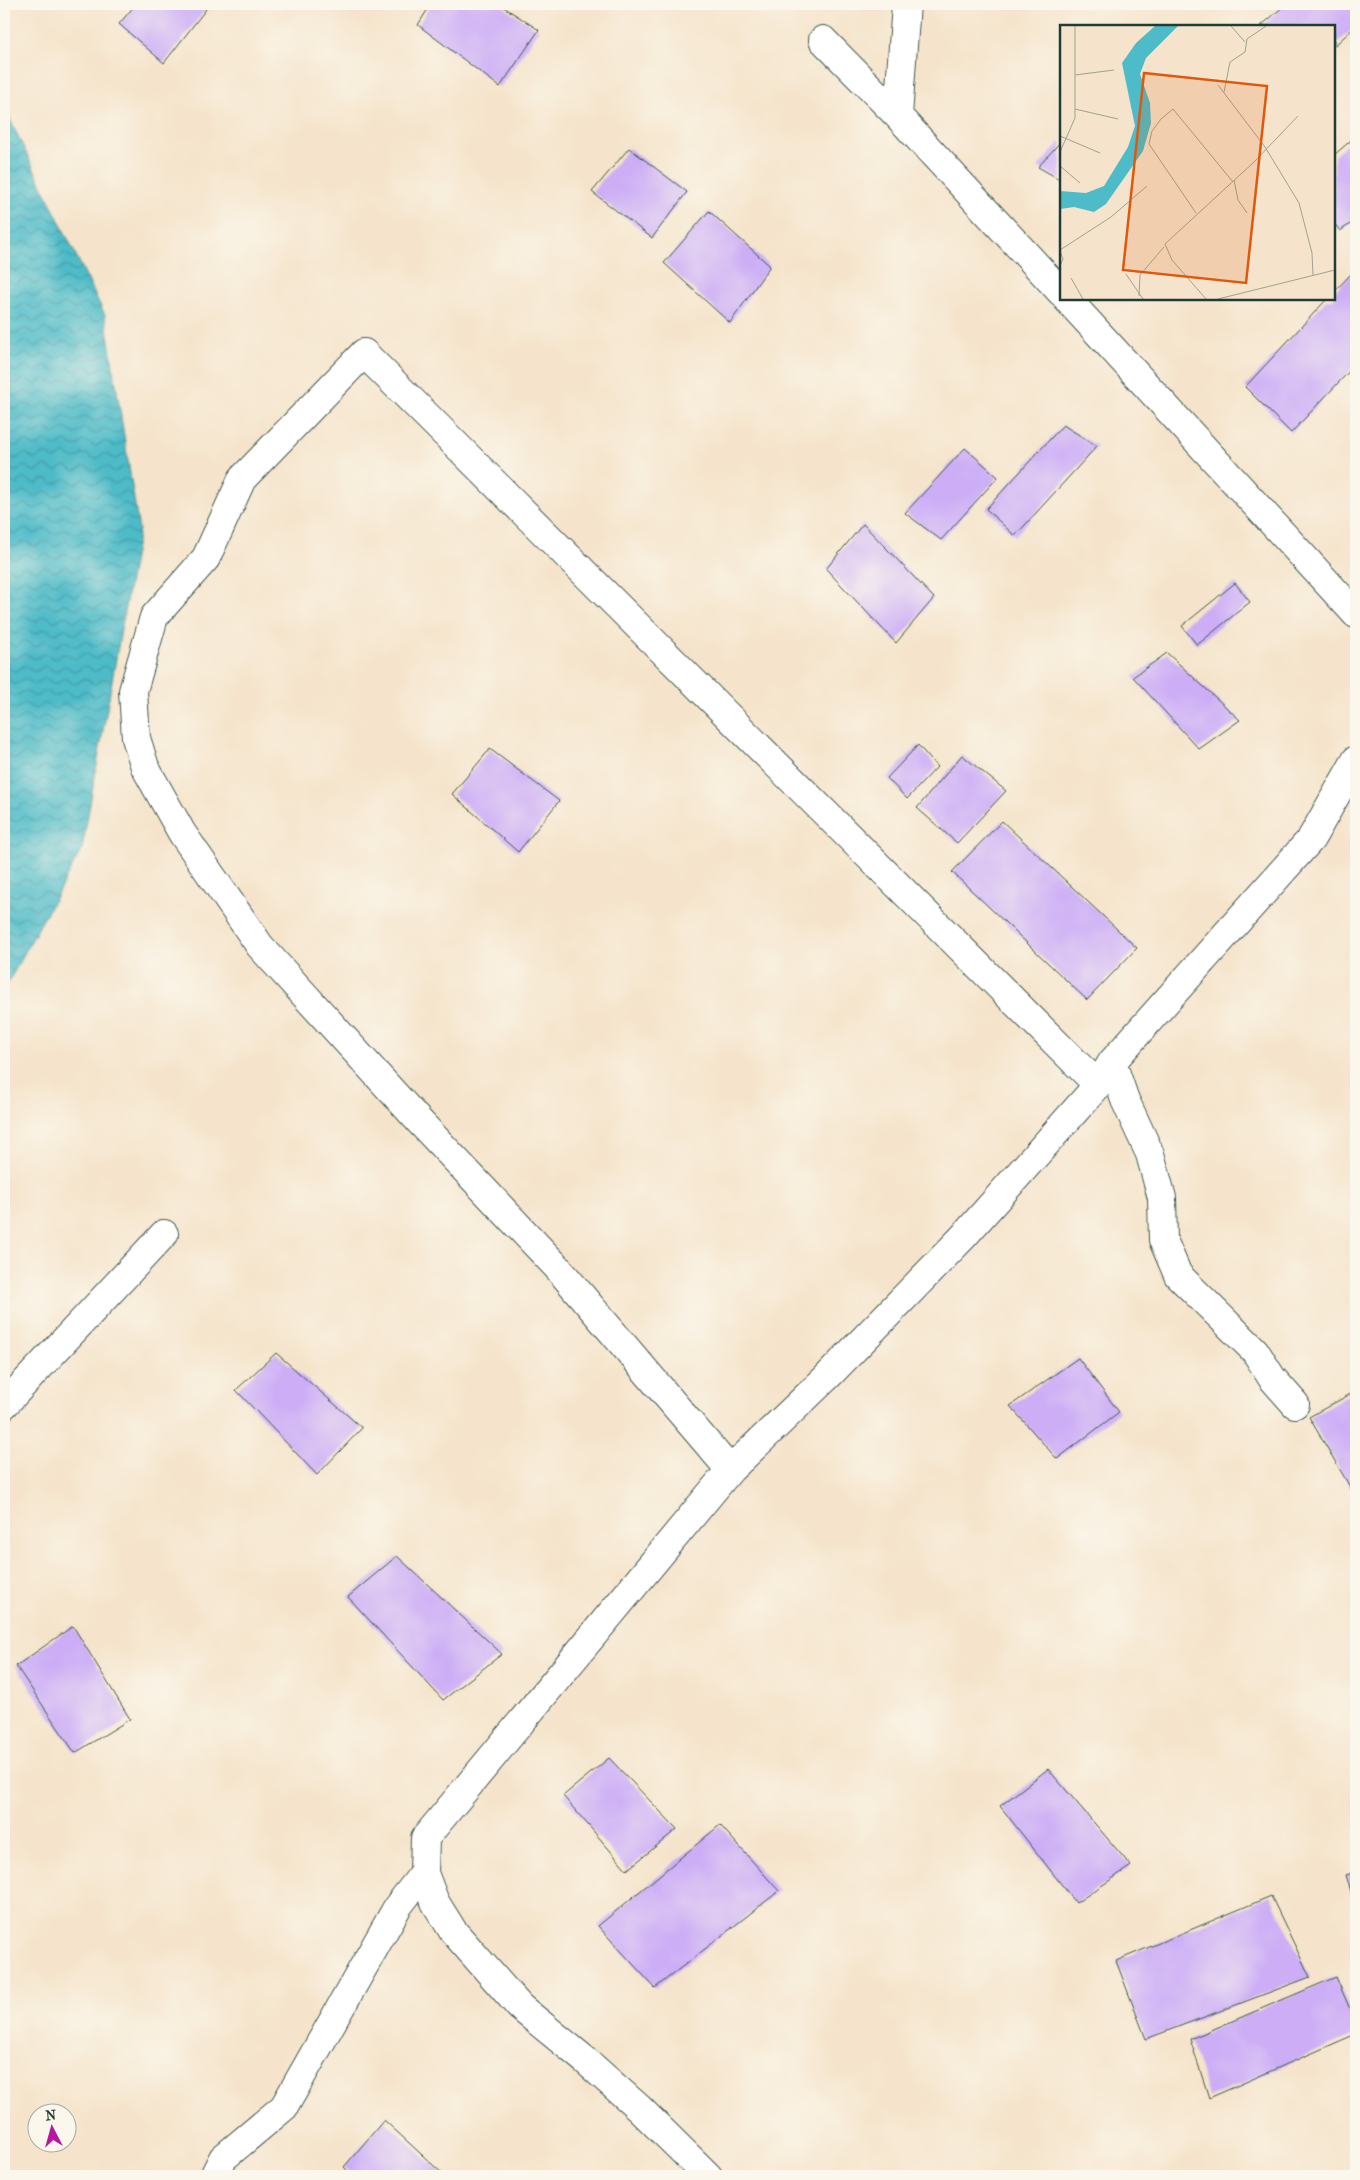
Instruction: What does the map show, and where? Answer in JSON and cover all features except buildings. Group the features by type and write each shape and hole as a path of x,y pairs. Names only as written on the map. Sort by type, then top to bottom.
{"street":[{"path":"898,116 906,4"},
{"path":"823,40 898,116 1060,291"},
{"path":"1068,300 1356,614"},
{"path":"730,1470 557,1267 260,946 182,834 145,767 136,738 133,691 154,617 206,558 242,478 364,353 1098,1085"},
{"path":"708,2176 632,2102 520,2007 453,1931 435,1902 424,1873 425,1838 730,1470 826,1377 963,1237 1098,1085 1112,1062 1311,839 1356,760"},
{"path":"1112,1062 1125,1100 1150,1154 1162,1198 1164,1240 1178,1275 1255,1351 1272,1378 1295,1404"},
{"path":"4,1405 164,1234"},
{"path":"214,2176 223,2158 284,2107 398,1906 424,1873"}],"water":[{"path":"4,107 105,315 139,530 82,849 4,990"}]}
